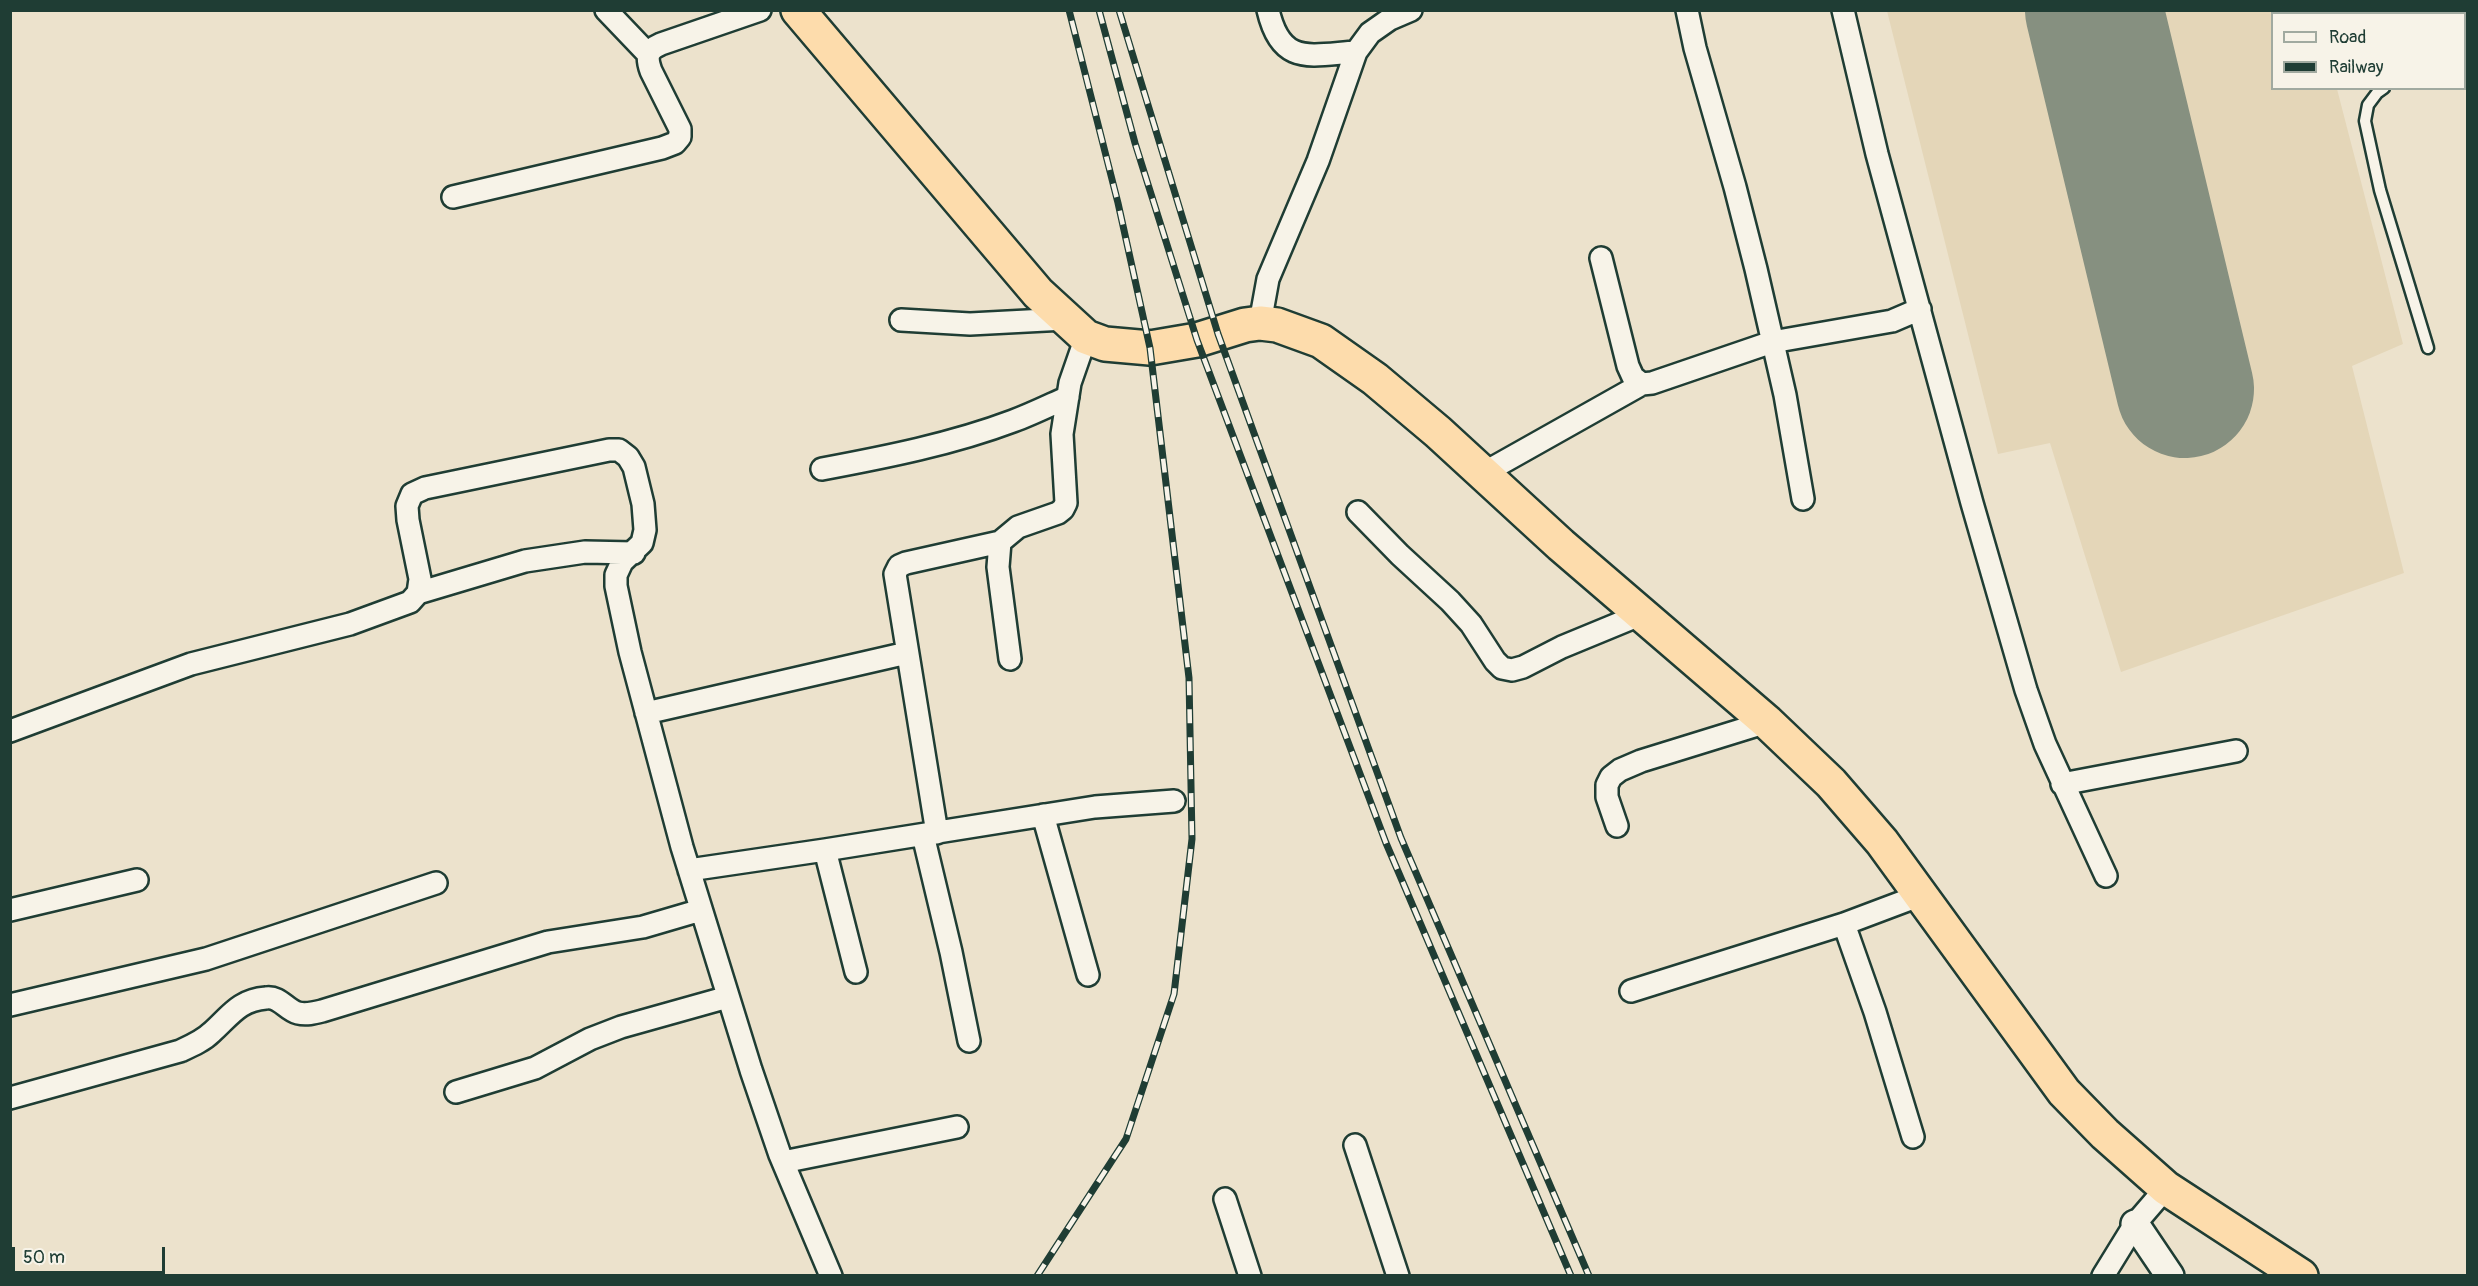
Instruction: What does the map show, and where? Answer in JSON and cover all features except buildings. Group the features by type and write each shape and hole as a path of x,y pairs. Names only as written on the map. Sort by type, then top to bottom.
{"highway":[{"path":"798,10 1038,293 1075,328 1105,344 1150,348 1197,340 1245,325 1260,323 1277,325 1321,341 1345,357 1438,432 1482,474 1767,722 1832,783 1882,842 2064,1092 2104,1134 2166,1188 2301,1275"}],"street":[{"path":"606,10 648,54"},
{"path":"453,197 675,143 680,137 680,129 647,62 648,54 661,44 760,10"},
{"path":"1268,10 1272,29 1283,45 1296,54 1356,52"},
{"path":"1260,323 1268,279 1318,161 1356,52 1370,33 1390,19 1411,10"},
{"path":"1687,10 1695,48 1737,197 1785,395 1803,499"},
{"path":"1843,10 1876,154 2011,640 2045,744 2106,876"},
{"path":"1601,258 1628,366 1633,377 1642,384"},
{"path":"1482,474 1642,384 1652,383 1772,342 1892,321 1920,309"},
{"path":"901,320 1075,328 1062,434 1066,493 1064,509 1018,527 1000,542 899,566 895,574 930,834 969,1041"},
{"path":"822,469 879,458 976,433 1014,421 1068,397"},
{"path":"418,593 420,579 407,506 412,494 425,488 587,453 619,450 628,457 634,467 643,504 645,530 642,543 622,562 616,575 616,586 646,712 689,870 728,997 783,1162 831,1275"},
{"path":"1358,512 1400,555 1450,600 1471,624 1502,668 1512,670 1523,667 1562,647 1642,614"},
{"path":"1000,542 998,567 1010,659"},
{"path":"10,731 191,664 369,618 410,602 418,593 525,561 585,552 634,553"},
{"path":"646,712 906,653"},
{"path":"1617,826 1607,797 1606,785 1611,777 1620,770 1641,760 1767,722"},
{"path":"2062,784 2236,751"},
{"path":"689,870 1095,807 1174,801"},
{"path":"1043,815 1089,975"},
{"path":"825,850 856,972"},
{"path":"11,910 137,880"},
{"path":"10,1005 206,959 436,883"},
{"path":"1631,991 1844,924 1921,895"},
{"path":"10,1098 180,1050 206,1037 237,1007 256,1000 268,997 278,999 298,1013 315,1013 548,942 643,927 701,910"},
{"path":"1844,924 1875,1012 1912,1137"},
{"path":"456,1092 535,1068 590,1039 621,1027 728,997"},
{"path":"783,1162 957,1126"},
{"path":"1355,1145 1398,1275"},
{"path":"2103,1275 2134,1224 2166,1188"},
{"path":"1225,1199 1250,1275"},
{"path":"2134,1224 2170,1275"}],"lane":[{"path":"2381,90 2368,105 2365,121 2380,190 2428,348"}],"shaded area":[{"path":"1887,11 2317,11 2271,12 2271,90 2337,90 2403,344 2352,366 2404,573 2121,672 2050,443 1998,454"}],"runway":[{"path":"2094,10 2185,389"}],"railway":[{"path":"1037,1276 1126,1139 1174,994 1192,839 1189,678 1150,348 1118,203 1069,10"},
{"path":"1099,10 1135,143 1197,340 1386,843 1571,1276"},
{"path":"1119,10 1218,334 1401,838 1589,1276"}]}
